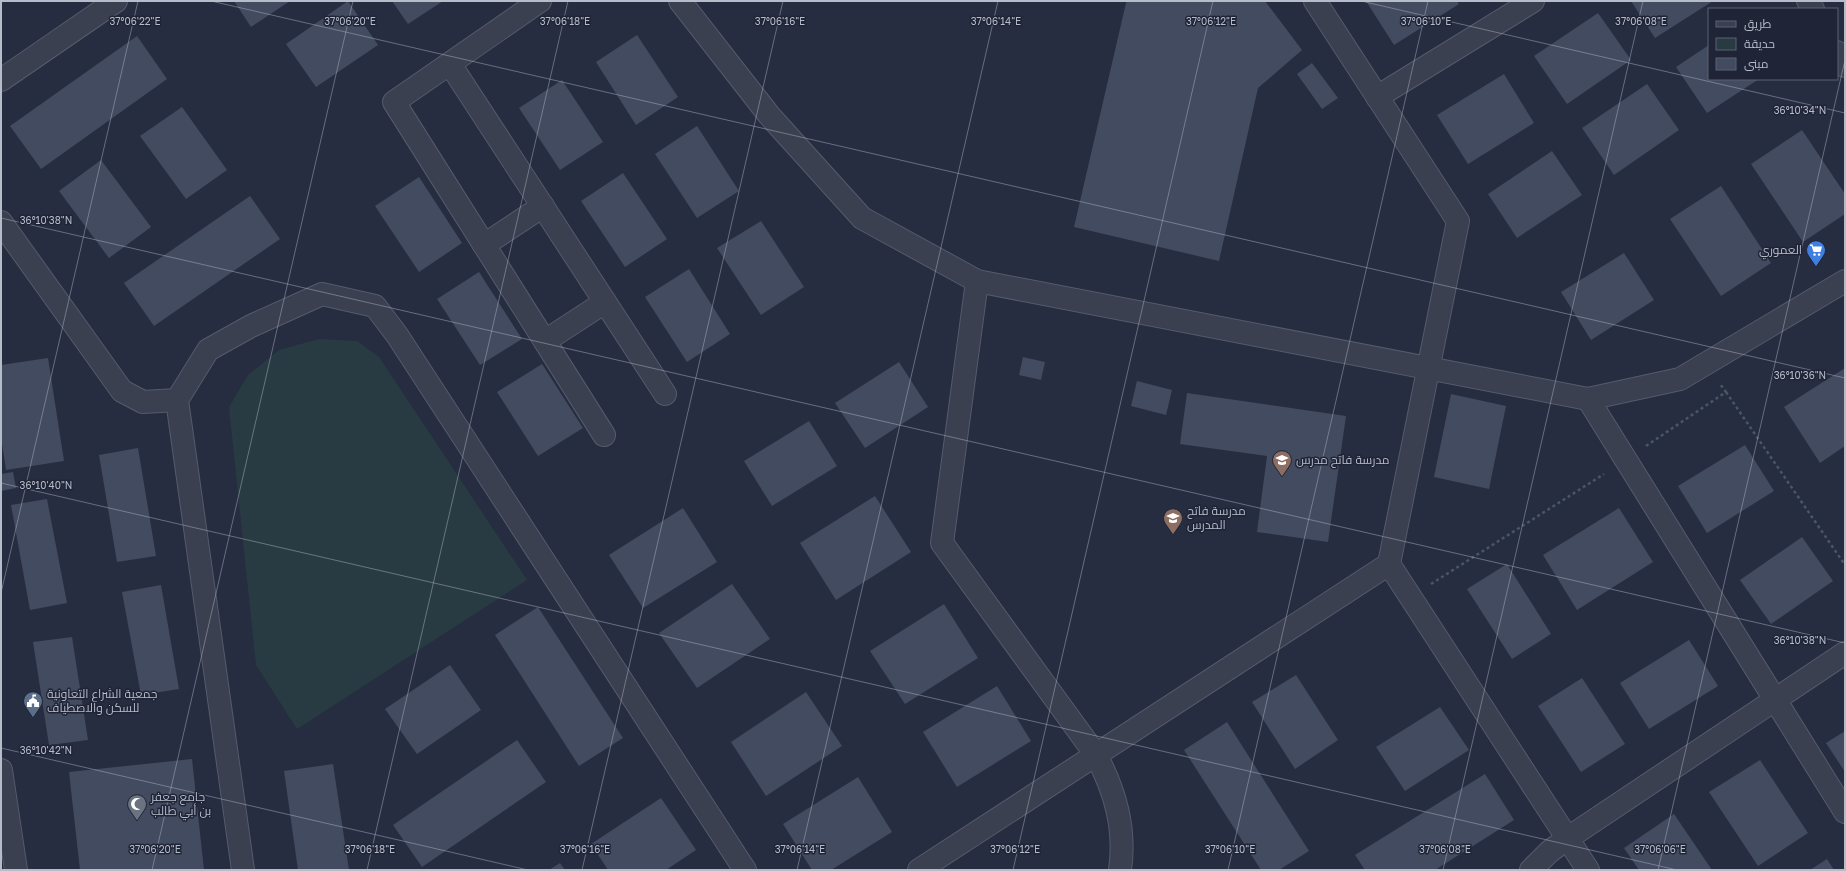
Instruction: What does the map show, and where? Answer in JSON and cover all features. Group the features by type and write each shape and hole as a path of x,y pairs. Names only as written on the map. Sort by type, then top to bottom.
{"street":[{"path":"1,80 116,1"},
{"path":"540,1 394,102 604,435"},
{"path":"680,1 769,115 862,218 977,281 1588,399 1680,379 1845,281"},
{"path":"1315,1 1458,221 1389,564 1588,870"},
{"path":"1377,97 1533,1"},
{"path":"1838,54 1845,66"},
{"path":"450,64 665,394"},
{"path":"484,244 542,206"},
{"path":"1,222 122,391 143,402 177,400"},
{"path":"977,281 942,543 1096,755 1108,779 1117,805 1122,832 1120,870"},
{"path":"243,870 177,400 208,350 251,326 322,294 375,306 402,342 745,870"},
{"path":"545,341 605,302"},
{"path":"1588,399 1845,812"},
{"path":"919,870 1389,564"},
{"path":"1531,870 1549,852 1568,838 1845,653"},
{"path":"1,770 16,870"}],"path":[{"path":"1706,363 1845,565"},
{"path":"1410,598 1626,460 1726,392"}],"green space":[{"path":"319,339 357,341 379,357 527,580 297,729 256,665 229,407 248,375 279,350"}],"building":[{"path":"234,1 290,1 251,27"},
{"path":"348,1 378,45 316,87 286,44"},
{"path":"392,1 443,1 408,24"},
{"path":"1128,1 1265,1 1302,50 1258,88 1219,261 1074,227 1126,3"},
{"path":"1366,1 1457,1 1459,4 1394,45"},
{"path":"1631,1 1713,1 1655,38"},
{"path":"1598,13 1631,60 1567,104 1534,56"},
{"path":"637,35 678,97 636,125 596,62"},
{"path":"137,36 167,79 41,169 10,126"},
{"path":"1708,46 1708,80 1757,80 1707,113 1676,67"},
{"path":"1312,63 1338,98 1322,109 1297,74"},
{"path":"1504,74 1534,123 1468,164 1437,115"},
{"path":"562,80 603,142 560,170 519,108"},
{"path":"1647,84 1679,130 1614,175 1582,128"},
{"path":"182,107 227,170 186,199 140,136"},
{"path":"697,126 739,191 697,218 655,154"},
{"path":"1802,130 1845,194 1845,214 1803,242 1751,164"},
{"path":"1552,151 1582,195 1517,238 1488,194"},
{"path":"101,160 151,227 109,258 59,191"},
{"path":"623,173 667,239 625,267 581,201"},
{"path":"419,177 462,243 419,272 375,206"},
{"path":"1721,186 1771,263 1721,296 1670,219"},
{"path":"250,196 280,239 154,326 124,283"},
{"path":"761,221 804,287 761,315 717,248"},
{"path":"1624,253 1654,300 1591,340 1561,292"},
{"path":"689,269 730,334 687,362 645,297"},
{"path":"479,272 522,339 480,365 437,299"},
{"path":"1023,357 1045,362 1041,380 1019,375"},
{"path":"48,358 64,461 6,470 1,437 1,365"},
{"path":"899,362 928,407 865,448 835,403"},
{"path":"542,364 583,428 538,456 497,392"},
{"path":"1845,368 1845,446 1820,463 1784,407"},
{"path":"1137,381 1172,390 1166,415 1131,406"},
{"path":"1187,393 1346,416 1328,542 1257,532 1267,456 1180,444"},
{"path":"1451,394 1506,406 1489,489 1434,477"},
{"path":"809,421 837,466 772,506 744,461"},
{"path":"1745,445 1774,491 1707,533 1678,486"},
{"path":"138,448 156,556 117,562 99,455"},
{"path":"13,472 16,488 1,491 1,474"},
{"path":"875,496 911,552 836,600 800,543"},
{"path":"47,499 67,603 30,610 11,505"},
{"path":"683,508 717,562 643,608 609,555"},
{"path":"1619,508 1653,562 1577,610 1543,555"},
{"path":"1802,537 1833,581 1771,624 1740,580"},
{"path":"1507,564 1551,634 1512,659 1467,589"},
{"path":"732,584 770,639 697,688 659,633"},
{"path":"161,585 179,689 141,695 122,592"},
{"path":"944,604 978,658 905,704 870,651"},
{"path":"538,607 623,738 579,766 495,635"},
{"path":"72,637 88,740 49,745 33,642"},
{"path":"1689,640 1718,686 1649,729 1620,683"},
{"path":"450,665 481,710 417,754 385,709"},
{"path":"1296,675 1338,740 1295,769 1252,702"},
{"path":"1582,678 1625,744 1581,772 1538,706"},
{"path":"997,686 1031,741 957,787 923,732"},
{"path":"806,692 842,746 766,796 731,742"},
{"path":"1440,707 1469,750 1405,791 1376,747"},
{"path":"1227,722 1309,851 1279,870 1261,870 1184,750"},
{"path":"1845,731 1845,772 1826,743"},
{"path":"517,740 546,782 422,867 393,825"},
{"name":"جامع جعفر بن أبي طالب","path":"192,759 204,870 80,870 69,772"},
{"path":"1760,760 1808,833 1758,866 1709,792"},
{"path":"333,764 349,870 298,870 284,771"},
{"path":"1485,774 1514,820 1435,870 1365,870 1355,855"},
{"path":"858,777 892,832 831,870 812,870 783,824"},
{"path":"661,798 696,850 666,870 608,870 591,844"},
{"path":"1674,814 1712,870 1639,870 1624,848"},
{"path":"1827,859 1834,870 1810,870"},
{"path":"560,863 565,870 549,870"}],"place":[{"name":"العموري","path":"1816,267"},
{"name":"مدرسة فاتح مدرس","path":"1282,477"},
{"name":"مدرسة فاتح المدرس","path":"1173,535"},
{"name":"جمعية الشراع التعاونية للسكن والاصطياف","path":"33,718"},
{"name":"جامع جعفر بن أبي طالب","path":"137,821"}]}
